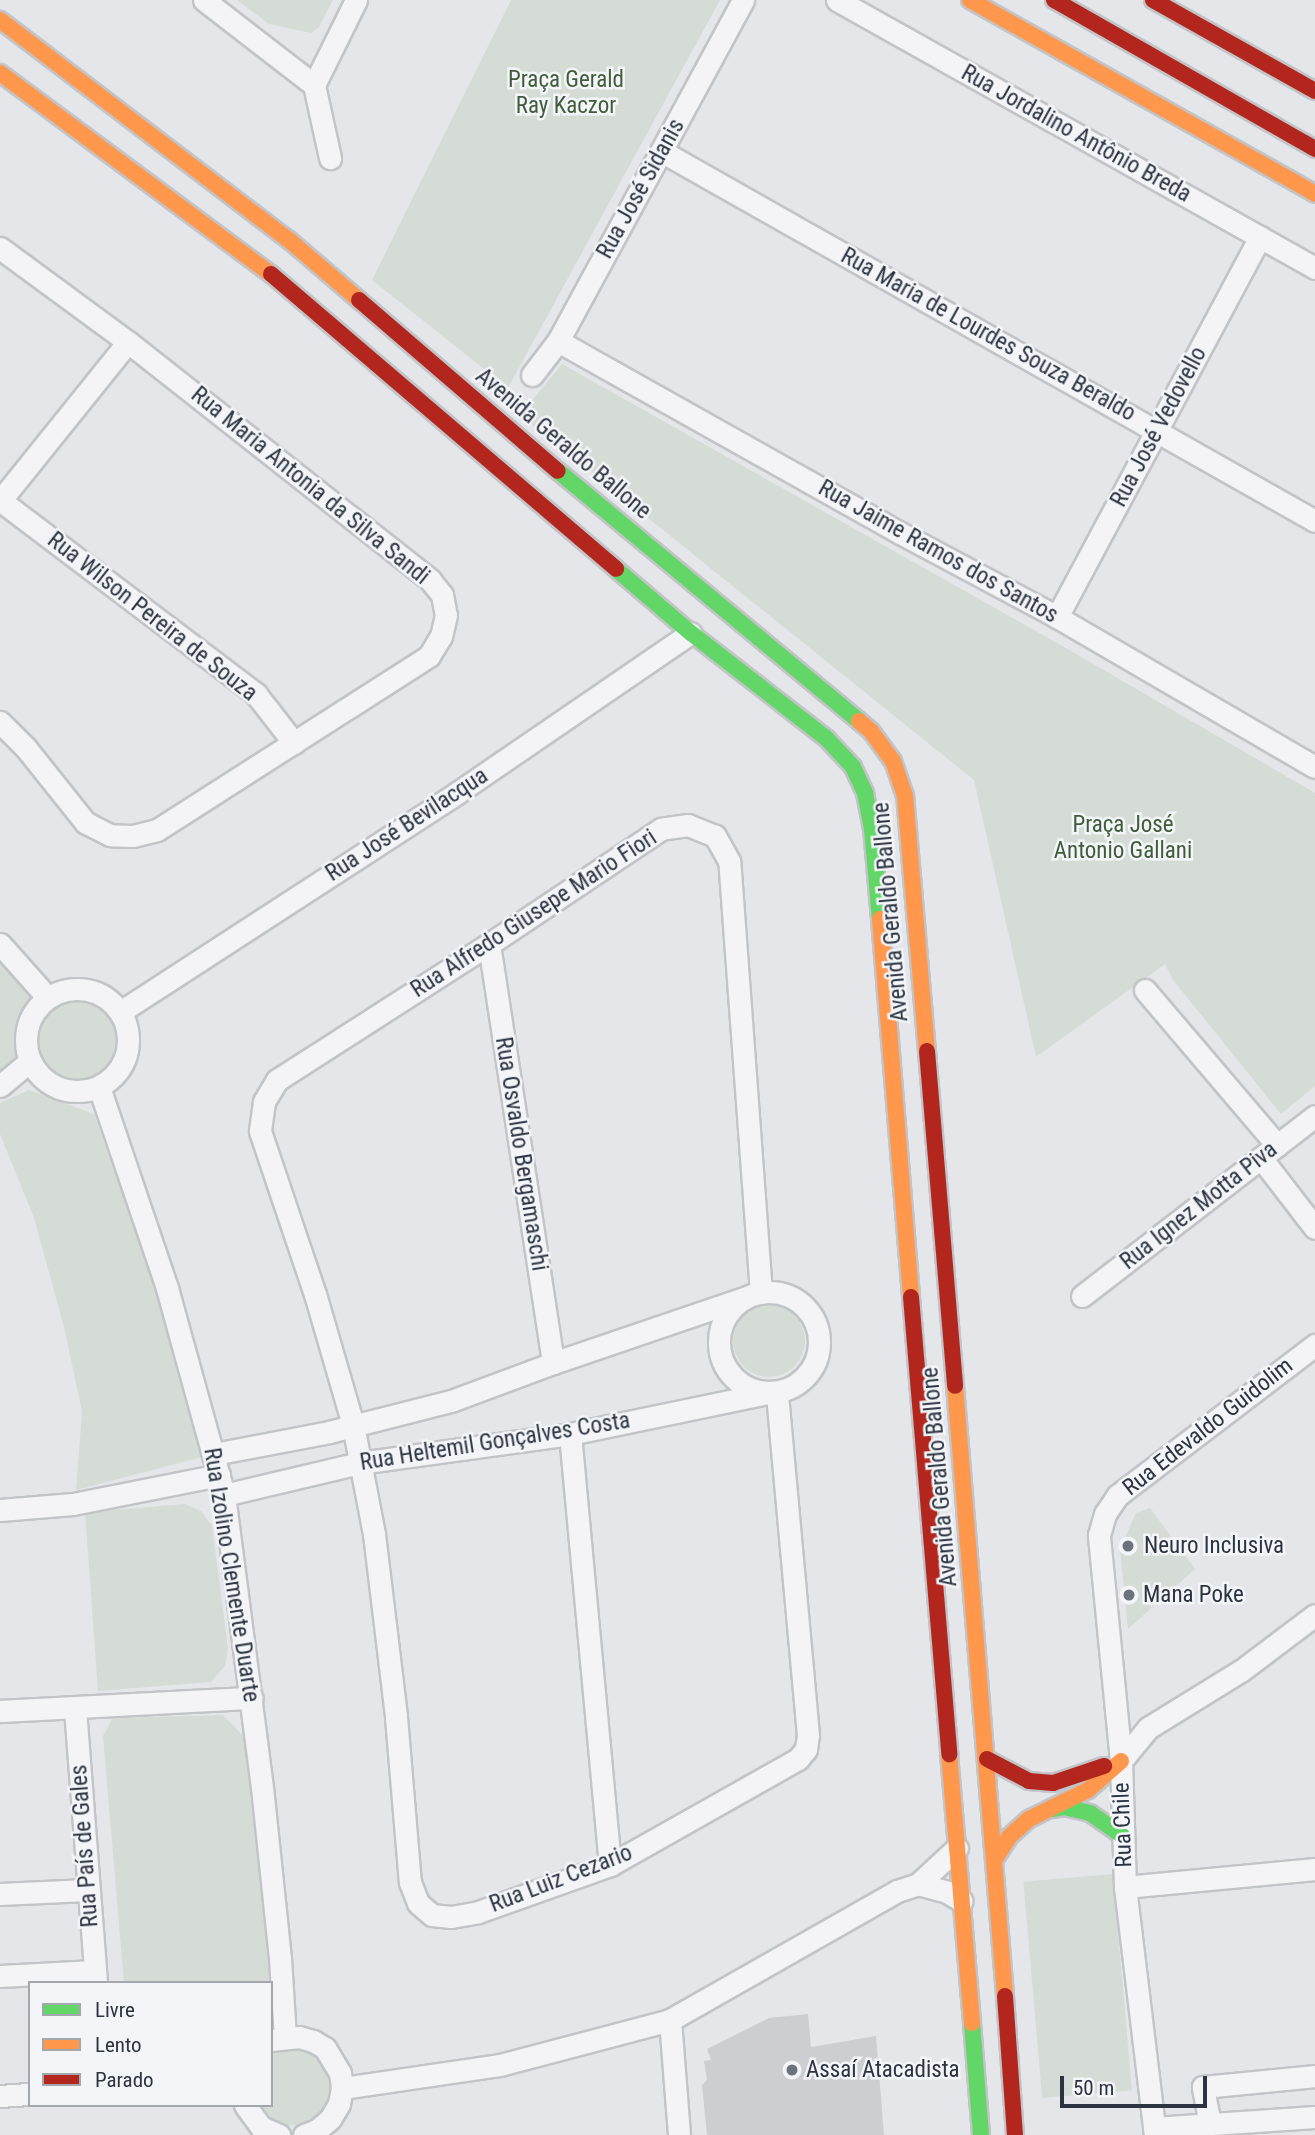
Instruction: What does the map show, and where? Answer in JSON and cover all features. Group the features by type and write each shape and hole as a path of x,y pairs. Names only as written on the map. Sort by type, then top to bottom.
{"street":[{"path":"204,0 314,85"},
{"path":"330,158 314,85 356,0"},
{"name":"Rua José Sidanis","path":"532,374 558,341 743,0"},
{"name":"Rua Jordalino Antônio Breda","path":"837,0 1315,268"},
{"path":"970,0 1315,194"},
{"path":"1054,0 1315,149"},
{"path":"1153,0 1315,91"},
{"name":"Avenida Geraldo Ballone","path":"0,20 289,240 542,458 871,731 893,761 905,795 987,1759 1015,2135"},
{"name":"Avenida Geraldo Ballone","path":"0,73 258,263 691,633 827,739 853,767 865,793 873,841 981,2135"},
{"name":"Rua Maria de Lourdes Souza Beraldo","path":"661,151 1315,520"},
{"name":"Rua José Vedovello","path":"1057,617 1260,237"},
{"name":"Rua Maria Antonia da Silva Sandi","path":"0,248 128,342 430,579 442,596 446,615 441,636 429,656 157,830 133,836 110,835 85,822 26,748 0,722"},
{"name":"Rua Jaime Ramos dos Santos","path":"558,341 900,533 1057,617 1315,767"},
{"path":"0,501 128,342"},
{"name":"Rua Wilson Pereira de Souza","path":"0,501 256,694 294,743"},
{"name":"Rua José Bevilacqua","path":"120,1012 457,793 691,633"},
{"name":"Rua Alfredo Giusepe Mario Fiori","path":"353,1425 315,1294 260,1131 264,1102 277,1080 489,944 661,829 688,825 715,836 729,861 752,1296"},
{"path":"0,944 48,998"},
{"name":"Rua Osvaldo Bergamaschi","path":"489,944 553,1363"},
{"path":"73,989 87,990 100,994 120,1012 127,1028 127,1046 123,1062 113,1077 99,1087 75,1091 51,1085 39,1075 30,1061 26,1046 27,1030 32,1016 48,998 73,989"},
{"path":"1145,990 1269,1152 1315,1228"},
{"path":"0,1086 30,1061"},
{"name":"Rua Izolino Clemente Duarte","path":"99,1087 167,1287 221,1485 252,1698 280,1958 278,2039"},
{"name":"Rua Ignez Motta Piva","path":"1082,1296 1315,1116"},
{"path":"778,1293 794,1299 808,1310 818,1334 816,1360 807,1375 793,1386 772,1393 752,1390 737,1382 726,1370 720,1355 718,1338 722,1323 731,1309 752,1296 778,1293"},
{"name":"Rua Heltemil Gonçalves Costa","path":"214,1454 451,1401 553,1363 752,1296"},
{"name":"Rua Edevaldo Guidolim","path":"1105,1514 1118,1495 1315,1345"},
{"name":"Rua Heltemil Gonçalves Costa","path":"0,1510 73,1504 221,1485 570,1434 772,1393"},
{"name":"Rua Luiz Cezario","path":"353,1425 374,1534 396,1717 410,1882 418,1903 432,1915 452,1917 478,1912 610,1865 798,1759 806,1749 808,1735 772,1393"},
{"path":"570,1434 610,1865"},
{"name":"Rua Chile","path":"1105,1514 1100,1535 1100,1559 1121,1760 1125,1887 1154,2132"},
{"path":"995,1859 1010,1836 1042,1811 1088,1790 1121,1760 1149,1728 1242,1670 1315,1615"},
{"path":"0,1711 252,1698"},
{"name":"Rua País de Gales","path":"75,1709 95,1977"},
{"path":"987,1759 1029,1781 1054,1783 1121,1760"},
{"path":"1042,1811 1065,1807 1077,1809 1099,1817 1122,1835"},
{"path":"342,2088 500,2065 670,2020 897,1891 918,1884 957,1848"},
{"path":"1125,1887 1315,1869"},
{"path":"918,1884 947,1892 962,1901"},
{"path":"0,1894 87,1890"},
{"path":"0,1976 95,1977"},
{"path":"670,2020 679,2135"},
{"path":"278,2039 299,2036 325,2048 340,2073 342,2088 339,2104 330,2119 317,2130 304,2135"},
{"path":"1210,2124 1203,2087 1315,2076"},
{"path":"0,2096 28,2094"},
{"path":"246,2107 261,2127 279,2135"},
{"path":"1154,2132 1210,2124 1315,2117"}],"green space":[{"path":"237,0 333,0 319,27 311,33 269,24"},
{"name":"Praça Gerald Ray Kaczor","path":"511,0 720,0 508,388 372,280"},
{"name":"Praça José Antonio Gallani","path":"562,364 1066,648 1315,793 1315,1086 1281,1114 1173,980 1165,964 1036,1057 974,780 520,415"},
{"path":"0,944 48,998 32,1015 27,1030 26,1046 30,1061 0,1074"},
{"path":"77,1002 92,1005 105,1013 113,1026 116,1041 113,1056 105,1069 92,1077 77,1080 62,1077 49,1069 41,1056 38,1041 41,1026 49,1013 62,1005"},
{"path":"29,1090 94,1114 214,1454 76,1490 82,1411 64,1327 34,1218 0,1134 0,1103"},
{"path":"776,1305 795,1315 803,1327 803,1355 795,1367 783,1375 762,1377 743,1367 735,1355 733,1334 743,1315 755,1307"},
{"path":"185,1504 201,1511 212,1526 228,1648 225,1666 211,1682 98,1691 85,1512"},
{"path":"1150,1508 1195,1569 1128,1629 1120,1549 1136,1513"},
{"path":"223,1715 248,1741 272,1981 124,1981 103,1736 113,1718"},
{"path":"1113,1874 1132,2090 1042,2098 1023,1882"},
{"path":"301,2045 323,2058 333,2082 332,2095 319,2117 308,2124 283,2126 270,2122 257,2107 273,2107 273,2050"}],"building":[{"name":"Assaí Atacadista","path":"808,2014 811,2047 876,2036 884,2135 707,2135 702,2085 707,2080 704,2061 711,2060 707,2049 769,2018"}],"traffic: fast":[{"path":"558,471 859,721"},
{"path":"616,569 691,633 827,739 853,767 865,793 872,828 880,919"},
{"path":"1052,1809 1064,1807 1090,1813 1122,1835"},
{"path":"972,2023 981,2135"}],"traffic: slow":[{"path":"970,0 1315,194"},
{"path":"0,20 289,240 359,300"},
{"path":"0,73 271,274"},
{"path":"859,721 871,731 893,761 905,795 927,1051"},
{"path":"880,919 911,1297"},
{"path":"955,1386 1005,1996"},
{"path":"949,1754 972,2023"},
{"path":"995,1859 1010,1836 1029,1819 1088,1790 1121,1761"}],"traffic: jam":[{"path":"1054,0 1315,149"},
{"path":"1153,0 1315,91"},
{"path":"271,274 616,569"},
{"path":"359,300 558,471"},
{"path":"927,1051 955,1386"},
{"path":"911,1297 949,1754"},
{"path":"987,1759 1029,1781 1053,1783 1104,1766"},
{"path":"1005,1996 1015,2135"}],"place":[{"name":"Neuro Inclusiva","path":"1128,1546"},
{"name":"Mana Poke","path":"1129,1595"},
{"name":"Assaí Atacadista","path":"792,2070"}]}
